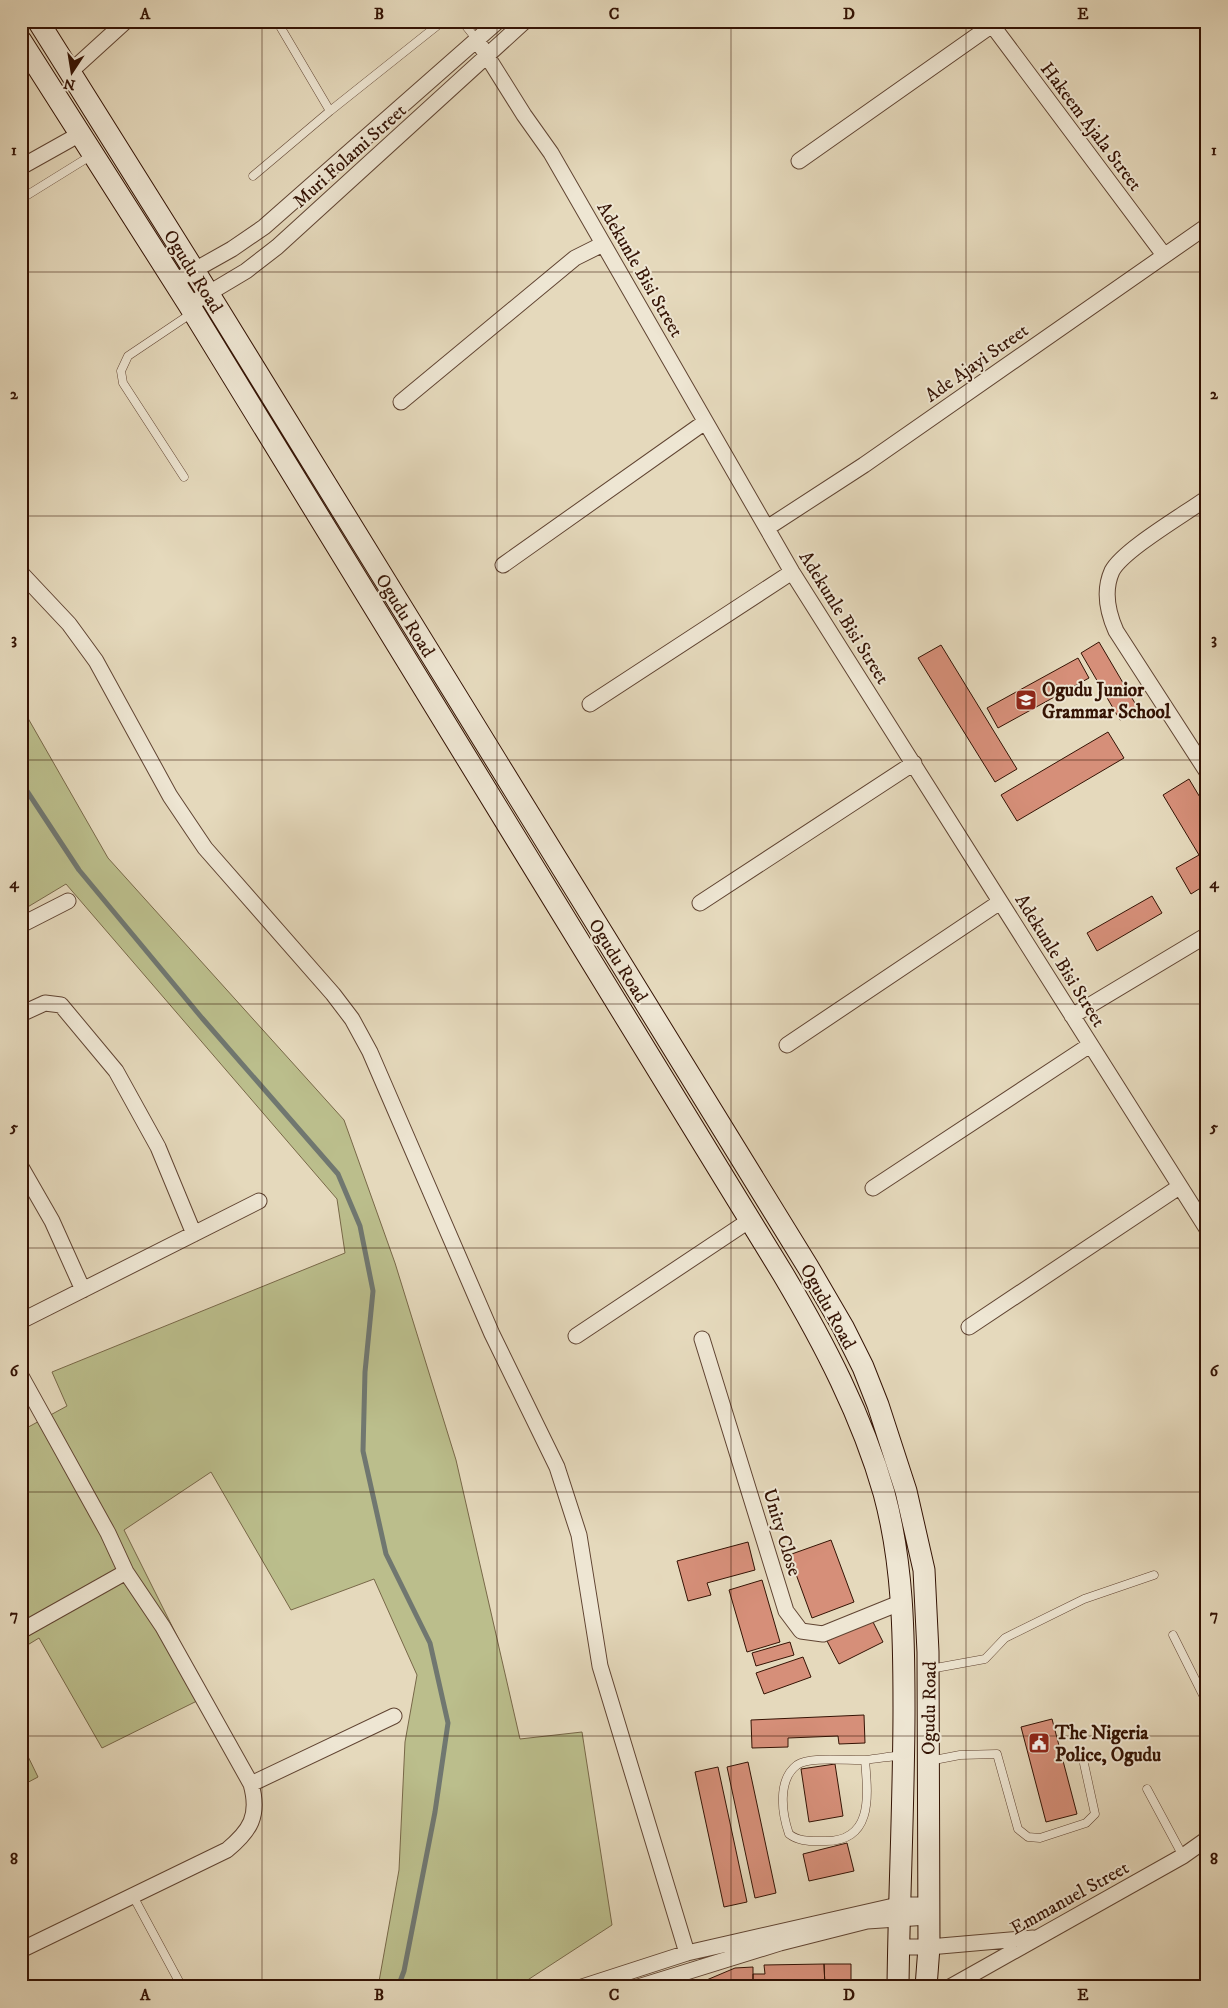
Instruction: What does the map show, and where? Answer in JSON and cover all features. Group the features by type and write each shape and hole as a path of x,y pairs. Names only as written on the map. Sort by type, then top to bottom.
{"main road":[{"name":"Ogudu Road","path":"38,21 194,270 704,1098 838,1318 872,1390 893,1446 917,1533 927,1605 928,1947 926,1987"},
{"name":"Ogudu Road","path":"21,41 175,282 750,1220 808,1317 848,1397 868,1446 884,1494 892,1530 902,1602 904,1755 898,1987"},
{"path":"682,1110 704,1098"}],"street":[{"path":"70,72 126,21"},
{"path":"175,282 264,228 498,21"},
{"name":"Muri Folami Street","path":"191,308 208,294 246,271 277,247 525,21"},
{"path":"799,161 990,23"},
{"name":"Hakeem Ajala Street","path":"990,23 1164,255"},
{"name":"Adekunle Bisi Street","path":"477,40 524,115 550,152 792,572 1207,1229"},
{"path":"21,167 80,134"},
{"name":"Ade Ajayi Street","path":"766,528 864,465 1207,226"},
{"path":"401,402 575,258 603,244"},
{"path":"503,565 705,422"},
{"path":"1207,498 1124,556 1112,572 1107,593 1108,612 1116,631 1207,772"},
{"path":"590,704 792,572"},
{"path":"21,573 69,624 96,661 170,796 205,848 333,994 352,1019 370,1052 492,1334 558,1467 579,1535 600,1666 687,1954"},
{"path":"700,903 914,764"},
{"path":"21,925 68,901"},
{"path":"787,1045 1000,902"},
{"path":"1072,1016 1207,935"},
{"path":"21,1014 45,1003 61,1005 116,1071 158,1147 194,1234"},
{"path":"873,1188 1090,1045"},
{"path":"21,1167 52,1221 83,1290"},
{"path":"968,1327 1179,1187"},
{"path":"21,1321 259,1202"},
{"path":"576,1336 750,1220"},
{"name":"Unity Close","path":"702,1339 786,1610 794,1623 801,1630 811,1634 823,1634 902,1602"},
{"path":"21,1376 108,1533 126,1572 163,1627 251,1784 255,1798 253,1818 244,1836 226,1850 21,1950"},
{"path":"21,1631 126,1572"},
{"path":"251,1784 394,1716"},
{"name":"Emmanuel Street","path":"950,1987 1183,1856 1207,1839"},
{"path":"582,1987 687,1954 899,1912 928,1911"},
{"path":"638,1987 780,1943 899,1912"},
{"path":"898,1947 928,1947 1037,1938"}],"lane":[{"path":"253,176 442,21"},
{"name":"Adekunle Bisi Street","path":"462,21 477,40"},
{"path":"281,28 330,111"},
{"path":"21,199 93,154"},
{"path":"184,477 123,383 122,371 128,356 191,308"},
{"path":"928,1670 985,1659 1005,1638 1084,1600 1154,1575"},
{"path":"1173,1635 1207,1704"},
{"path":"927,1761 960,1755 997,1754 1018,1829 1028,1838 1040,1838 1086,1823 1095,1814 1082,1759"},
{"path":"865,1760 867,1804 865,1815 856,1830 847,1837 830,1842 803,1840 789,1834 784,1818 784,1788 788,1777 798,1765 811,1761 865,1760 904,1755"},
{"path":"1147,1789 1183,1856"},
{"path":"133,1896 182,1987"}],"green space":[{"path":"21,706 108,858 344,1120 395,1263 456,1460 520,1739 582,1732 612,1925 523,1983 523,1987 378,1987 399,1870 405,1742 417,1675 374,1579 291,1610 211,1472 124,1530 207,1696 102,1748 39,1638 21,1649 21,1431 67,1406 52,1372 345,1253 337,1199 66,884 21,911"},
{"path":"21,1742 38,1777 21,1786"}],"building":[{"path":"1099,642 1139,710 1120,720 1081,653"},
{"path":"941,645 1017,769 995,782 918,658"},
{"path":"1078,658 1089,678 998,728 987,708"},
{"path":"1108,732 1124,758 1017,821 1001,795"},
{"path":"1189,779 1207,809 1207,884 1191,894 1176,868 1199,855 1163,795"},
{"path":"1152,896 1162,913 1097,951 1087,933"},
{"path":"831,1540 854,1602 812,1618 789,1555"},
{"path":"748,1542 755,1570 707,1583 711,1595 688,1601 677,1561"},
{"path":"762,1580 780,1642 747,1652 729,1590"},
{"path":"872,1620 883,1642 839,1664 827,1641"},
{"path":"790,1642 794,1655 756,1666 752,1653"},
{"path":"803,1657 811,1677 764,1694 756,1673"},
{"path":"864,1715 865,1743 839,1744 838,1736 788,1738 788,1747 752,1748 751,1720"},
{"path":"1052,1719 1077,1814 1046,1822 1021,1727"},
{"path":"748,1762 776,1893 755,1898 727,1767"},
{"path":"835,1764 843,1816 809,1822 801,1769"},
{"path":"718,1767 747,1902 724,1907 695,1772"},
{"path":"847,1843 854,1871 809,1881 803,1854"},
{"path":"824,1964 851,1964 851,1987 825,1987"},
{"path":"824,1964 825,1987 753,1987 753,1974 765,1974 764,1965"},
{"path":"753,1967 753,1987 690,1987 735,1968"}],"waterway":[{"path":"21,782 79,870 202,1018 338,1174 360,1226 373,1291 365,1372 363,1451 386,1554 430,1643 448,1723 435,1812 404,1971 398,1987"}],"place":[{"name":"Ogudu Junior Grammar School","path":"1026,700"},
{"name":"The Nigeria Police, Ogudu","path":"1039,1743"}]}
